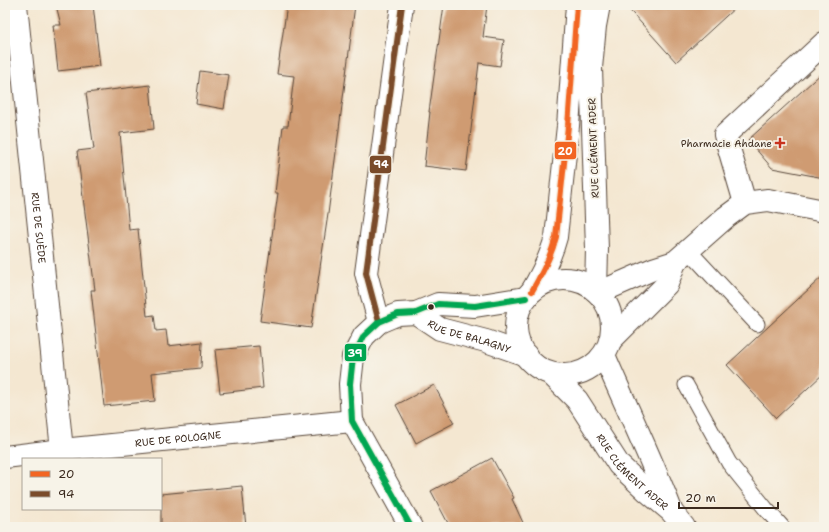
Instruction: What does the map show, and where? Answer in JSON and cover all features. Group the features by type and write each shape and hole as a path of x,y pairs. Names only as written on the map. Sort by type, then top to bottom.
{"street":[{"name":"RUE DE SUÈDE","path":"16,5 62,450"},
{"path":"379,322 366,273 402,5"},
{"path":"577,5 568,126 556,237 553,249 546,265 520,308 517,321 517,333 520,344 526,355 533,363 551,374 563,375 575,374 596,364 607,348 667,284 682,257 745,203 768,200 824,211"},
{"name":"RUE CLÉMENT ADER","path":"597,292 591,68 595,26 599,5"},
{"path":"745,203 725,135 824,43"},
{"path":"597,292 682,257"},
{"path":"529,295 544,284 557,280 571,280 584,284 597,292 606,303 611,315 612,328 607,348"},
{"name":"RUE DE BALAGNY","path":"411,527 352,421 350,384 353,357 364,336 379,322 398,314 416,313 438,304 474,306 529,295"},
{"name":"RUE DE BALAGNY","path":"416,313 440,329 486,341 526,355"},
{"name":"RUE CLÉMENT ADER","path":"607,348 624,403 678,519"},
{"name":"RUE CLÉMENT ADER","path":"551,374 577,400 619,465 678,519"},
{"name":"RUE DE POLOGNE","path":"5,457 352,421"}],"lane":[{"path":"682,257 757,324"},
{"path":"686,385 729,463 782,527"}],"building":[{"path":"56,5 93,5 100,66 58,71 53,25 61,25"},
{"path":"287,5 355,5 328,214 311,328 260,321 278,193 275,193 283,126 288,126 294,76 277,74"},
{"path":"444,5 487,5 483,37 504,40 500,66 479,63 466,171 424,166 429,112"},
{"path":"625,5 738,5 676,62"},
{"path":"200,71 229,75 224,109 196,104"},
{"path":"824,71 824,178 772,168 748,140"},
{"path":"150,85 154,129 120,133 129,230 138,229 147,316 154,315 156,331 166,330 168,346 202,342 201,368 152,373 155,401 104,406 91,290 95,290 77,151 94,149 86,93"},
{"path":"824,275 824,373 776,418 727,365"},
{"path":"259,346 263,388 220,393 215,350"},
{"path":"434,385 454,423 416,443 396,405"},
{"path":"492,458 514,498 512,499 525,527 450,527 431,491"},
{"path":"242,486 246,527 161,527 162,494"}],"transit line":[{"name":"94","path":"379,322 366,273 402,5"},
{"name":"20","path":"532,291 546,265 556,237 568,126 577,5"},
{"name":"39","path":"411,527 352,421 350,384 353,357 364,336 379,322 398,314 416,313 438,304 475,306 526,298"}],"place":[{"name":"Pharmacie Ahdane","path":"780,143"}]}
